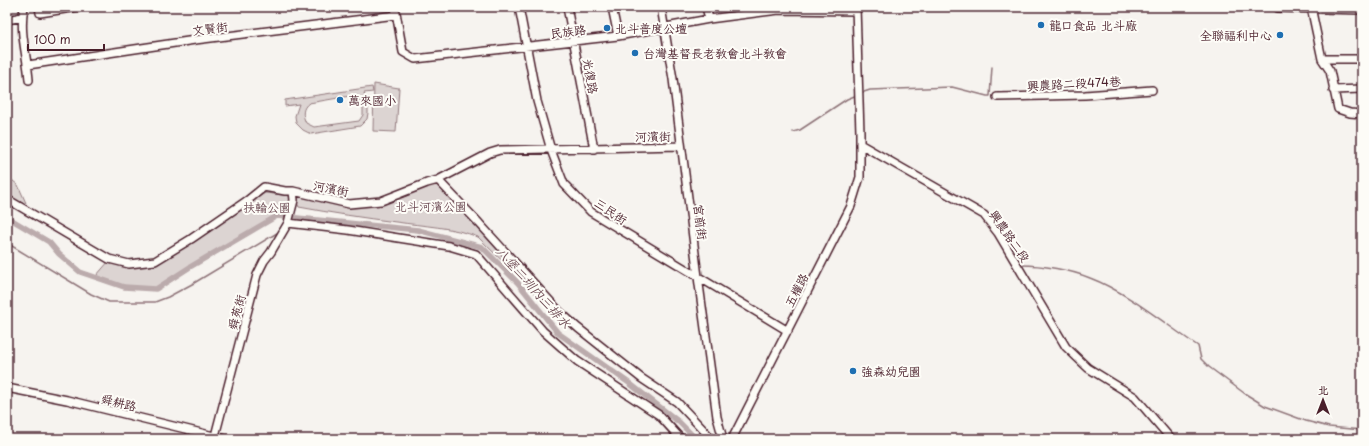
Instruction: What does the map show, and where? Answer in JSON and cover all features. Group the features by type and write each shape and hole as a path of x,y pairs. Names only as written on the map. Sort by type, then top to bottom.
{"main road":[{"path":"1278,7 1362,9"}],"street":[{"path":"24,7 22,17 23,38 29,80"},
{"path":"39,7 40,13 78,7"},
{"name":"三民街","path":"519,7 528,46 537,101 551,150 564,184 591,212 788,331"},
{"name":"光復路","path":"568,7 594,149"},
{"path":"612,7 618,36"},
{"name":"宮前街","path":"661,7 673,79 680,146 717,417 723,439"},
{"path":"706,7 709,19"},
{"path":"1311,7 1322,59 1330,71 1338,109 1350,113 1362,114"},
{"path":"856,9 860,144"},
{"name":"民族路","path":"396,11 402,52 415,59 618,36 709,19 779,10 856,9"},
{"name":"文賢街","path":"28,65 396,11"},
{"path":"7,20 22,17"},
{"path":"1322,59 1362,59"},
{"name":"興農路二段474巷","path":"997,98 1085,95 1152,90"},
{"path":"1333,90 1362,90"},
{"name":"五權路","path":"732,439 851,206 860,176 860,144"},
{"name":"興農路二段","path":"860,144 984,215 998,233 1066,347 1088,368 1135,397 1171,439"},
{"name":"河濱街","path":"7,199 109,259 129,264 155,261 248,200 264,187 293,191 349,204 381,201 438,180 500,150 680,146"},
{"path":"438,180 480,223 560,312 641,378 677,402 712,439"},
{"name":"舜苑街","path":"215,436 257,275 288,223 294,200 293,191"},
{"path":"288,223 348,230 449,246 476,254 543,331 577,361 659,415 681,439"},
{"name":"舜耕路","path":"7,388 68,400 226,439"}],"green space":[{"path":"374,84 399,88 396,132 373,131"},
{"path":"372,87 373,92 364,93 368,105 368,113 367,119 360,126 311,134 303,130 296,123 295,116 299,104 285,106 285,100","holes":["350,96 358,99 363,105 363,115 359,121 314,127 306,123 303,114 304,109 309,103"]},
{"path":"7,176 18,185 26,203 21,203 7,195"},
{"name":"北斗河濱公園","path":"436,183 494,238 551,304 548,306 478,237 448,229 299,207 294,196 347,206 382,202"},
{"name":"扶輪公園","path":"265,193 292,196 290,217 277,216 263,223 156,289 124,287 96,276 109,261 159,263"}],"waterway":[{"path":"861,93 870,90 952,87 990,96 992,67"},
{"path":"793,132 800,130 847,99 857,95"},
{"name":"八堡二圳內三排水","path":"7,217 49,242 59,254 80,272 124,287 156,289 190,267 277,216 418,230 482,247 518,283 558,333 629,383 679,422 696,439"},
{"path":"7,243 91,294 109,302 155,302 194,283 277,233"},
{"path":"1021,265 1065,270 1090,278 1118,291 1198,346 1201,359 1209,367 1244,393 1265,406 1306,421 1329,427 1362,430"}],"place":[{"name":"龍口食品 北斗廠","path":"1041,25"},
{"name":"北斗普度公壇","path":"607,28"},
{"name":"全聯福利中心","path":"1280,35"},
{"name":"台灣基督長老教會北斗教會","path":"635,53"},
{"name":"萬來國小","path":"340,100"},
{"name":"強森幼兒園","path":"853,371"}]}
